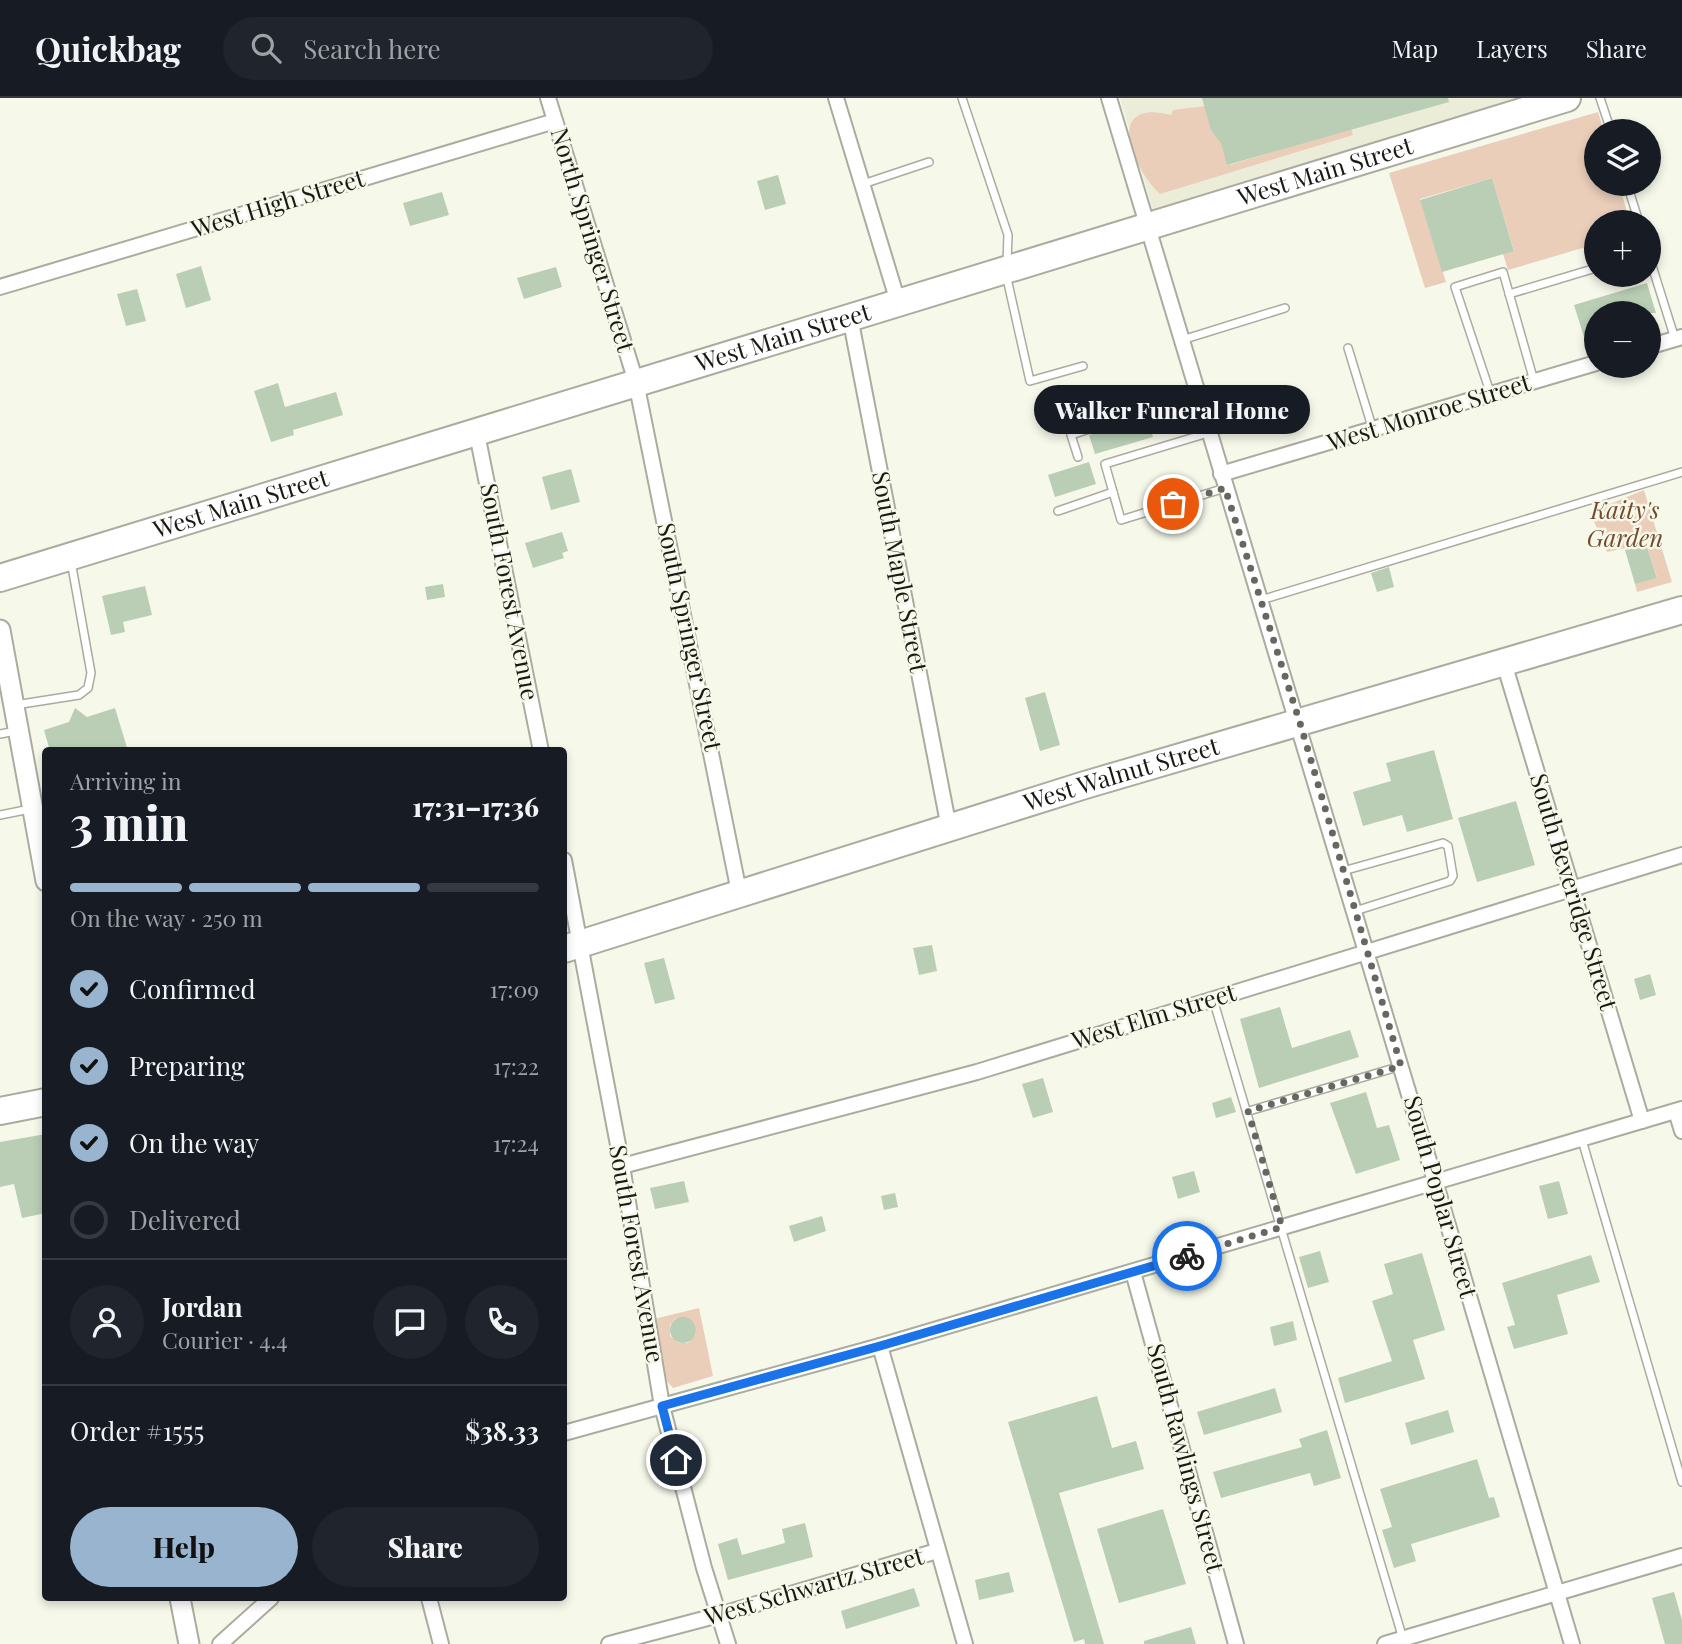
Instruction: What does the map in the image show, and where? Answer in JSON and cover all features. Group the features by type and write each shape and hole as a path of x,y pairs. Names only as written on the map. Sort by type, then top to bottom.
{"highway":[{"name":"West Main Street","path":"0,579 1567,98"},
{"name":"West Walnut Street","path":"572,947 739,892 949,828 1682,610"},
{"path":"0,1111 42,1103"}],"street":[{"name":"North Springer Street","path":"548,98 636,382"},
{"name":"South Poplar Street","path":"1109,98 1223,481 1300,723 1572,1644"},
{"path":"841,99 862,184 898,302"},
{"name":"West High Street","path":"0,287 555,121"},
{"name":"South Maple Street","path":"850,317 949,828"},
{"path":"1661,343 1679,338"},
{"name":"West Monroe Street","path":"1223,481 1374,430 1584,367"},
{"name":"South Springer Street","path":"636,382 739,892"},
{"name":"South Forest Avenue","path":"477,434 540,747"},
{"path":"0,630 14,705 9,732 33,808 42,859"},
{"name":"South Beveridge Street","path":"1504,663 1642,1121"},
{"name":"West Elm Street","path":"622,1166 978,1072 1682,855"},
{"name":"South Forest Avenue","path":"567,893 572,947 622,1166 662,1406 728,1644"},
{"path":"567,1432 880,1346 1679,1110 1682,1131"},
{"name":"South Rawlings Street","path":"1133,1272 1236,1644"},
{"path":"880,1346 965,1644"},
{"name":"West Schwartz Street","path":"609,1644 719,1615 937,1551"},
{"path":"1385,1644 1682,1556"},
{"path":"181,1601 189,1644"},
{"path":"220,1644 268,1601"},
{"path":"430,1601 442,1644"}],"lane":[{"path":"962,98 1008,235 1010,252 1005,270 1030,381 1083,366"},
{"path":"1600,98 1607,119"},
{"path":"862,184 929,162"},
{"path":"1491,395 1455,287 1503,272 1534,382"},
{"path":"1509,294 1584,272"},
{"path":"1660,287 1679,338"},
{"path":"1181,340 1285,308"},
{"path":"1348,348 1374,430"},
{"path":"1078,457 1071,435 1197,394"},
{"path":"1209,433 1105,464 1121,520 1223,481"},
{"path":"1261,600 1682,472"},
{"path":"1058,510 1113,492"},
{"path":"14,705 79,695 88,688 91,673 70,557"},
{"path":"0,815 33,808"},
{"path":"1343,871 1443,842 1448,846 1453,876 1450,881 1355,911"},
{"path":"1213,999 1236,1084 1248,1111 1403,1639"},
{"path":"1248,1111 1401,1066"},
{"path":"1582,1140 1682,1482"}],"shaded area":[{"path":"1120,98 1536,98 1154,214"}],"green space":[{"path":"1205,106 1212,132 1220,131 1230,165 1351,128 1353,135 1160,194 1140,168 1133,153 1130,126 1137,117 1150,112 1171,115 1173,110"},
{"path":"1598,112 1600,119 1584,119 1584,196 1622,196 1627,210 1584,210 1584,248 1508,270 1503,254 1514,250 1492,178 1420,199 1446,282 1425,288 1389,173"},
{"name":"Kaity's Garden","path":"1644,490 1672,582 1637,592 1635,584 1657,577 1646,544 1607,552 1590,512"},
{"path":"699,1308 713,1376 673,1388 667,1381 654,1319","holes":["686,1318 695,1324 696,1334 688,1343 679,1343 670,1336 670,1325 675,1319"]}],"building":[{"path":"1202,98 1448,98 1449,102 1227,165 1221,143 1211,130"},
{"path":"778,175 786,204 765,210 757,181"},
{"path":"1492,178 1514,251 1442,272 1420,200"},
{"path":"442,192 449,215 410,226 403,203"},
{"path":"201,266 211,300 186,308 176,274"},
{"path":"556,267 562,287 524,299 517,278"},
{"path":"1634,287 1648,287 1652,301 1587,301"},
{"path":"137,289 146,321 126,326 117,294"},
{"path":"1584,302 1584,337 1574,305"},
{"path":"278,383 285,407 336,392 343,415 293,430 294,435 271,442 254,391"},
{"path":"1147,417 1153,437 1095,454 1089,435"},
{"path":"1089,462 1096,484 1055,497 1048,475"},
{"path":"571,469 580,502 551,510 542,477"},
{"path":"562,532 568,551 562,553 564,558 533,568 525,543"},
{"path":"1646,544 1657,578 1635,584 1625,550"},
{"path":"1389,567 1394,587 1377,592 1371,573"},
{"path":"443,584 445,597 427,600 425,587"},
{"path":"145,586 152,615 123,622 125,632 111,635 102,596"},
{"path":"1045,692 1060,745 1040,751 1025,698"},
{"path":"75,708 87,717 115,708 127,747 49,747 44,730 69,722"},
{"path":"1434,750 1453,819 1407,832 1402,815 1363,826 1353,792 1391,781 1386,763"},
{"path":"1516,801 1535,865 1477,882 1458,818"},
{"path":"932,945 937,971 919,975 913,948"},
{"path":"664,958 675,999 655,1004 644,963"},
{"path":"1650,974 1656,995 1640,1000 1634,979"},
{"path":"1280,1007 1292,1048 1350,1030 1359,1057 1259,1088 1240,1019"},
{"path":"1043,1078 1053,1112 1033,1118 1022,1084"},
{"path":"1366,1092 1377,1128 1389,1125 1400,1160 1356,1174 1330,1103"},
{"path":"1231,1097 1236,1112 1216,1118 1212,1103"},
{"path":"42,1135 42,1214 22,1218 14,1184 0,1187 0,1142"},
{"path":"1194,1171 1200,1192 1178,1199 1172,1177"},
{"path":"684,1181 689,1202 655,1209 650,1188"},
{"path":"1559,1181 1568,1214 1548,1219 1539,1186"},
{"path":"895,1193 898,1207 884,1210 881,1196"},
{"path":"822,1216 826,1231 794,1242 789,1226"},
{"path":"1320,1251 1329,1282 1308,1288 1299,1257"},
{"path":"1422,1253 1445,1330 1413,1340 1425,1379 1345,1403 1338,1378 1392,1361 1372,1301 1393,1294 1384,1264"},
{"path":"1591,1255 1600,1282 1557,1295 1568,1334 1514,1349 1507,1327 1515,1325 1502,1283"},
{"path":"683,1317 692,1321 696,1330 692,1339 683,1343 674,1339 670,1330 674,1321"},
{"path":"1293,1321 1297,1340 1274,1346 1270,1327"},
{"path":"1275,1388 1282,1412 1204,1435 1197,1412"},
{"path":"1097,1396 1112,1448 1136,1441 1144,1469 1059,1493 1104,1644 1085,1644 1084,1639 1074,1642 1008,1422"},
{"path":"1448,1410 1454,1432 1411,1445 1405,1423"},
{"path":"1327,1430 1341,1478 1314,1486 1310,1473 1221,1498 1213,1472 1302,1447 1299,1439"},
{"path":"1477,1459 1489,1498 1494,1497 1500,1517 1411,1544 1416,1561 1394,1568 1382,1530 1392,1527 1380,1489"},
{"path":"1163,1509 1186,1584 1119,1603 1097,1529"},
{"path":"805,1523 813,1557 728,1580 718,1544 737,1538 742,1555 785,1543 782,1529"},
{"path":"1009,1572 1014,1592 979,1600 975,1580"},
{"path":"914,1588 920,1606 846,1629 841,1611"},
{"path":"1674,1592 1682,1620 1682,1644 1665,1644 1652,1598"},
{"path":"1191,1627 1196,1644 1144,1644 1144,1641"}],"way so far":[{"path":"1173,504 1225,488 1300,723 1401,1066 1248,1111 1282,1227 1187,1256"}],"place":[{"name":"Walker Funeral Home","path":"1173,504"}],"route":[{"path":"676,1460 662,1406 880,1346 1187,1256"}]}
